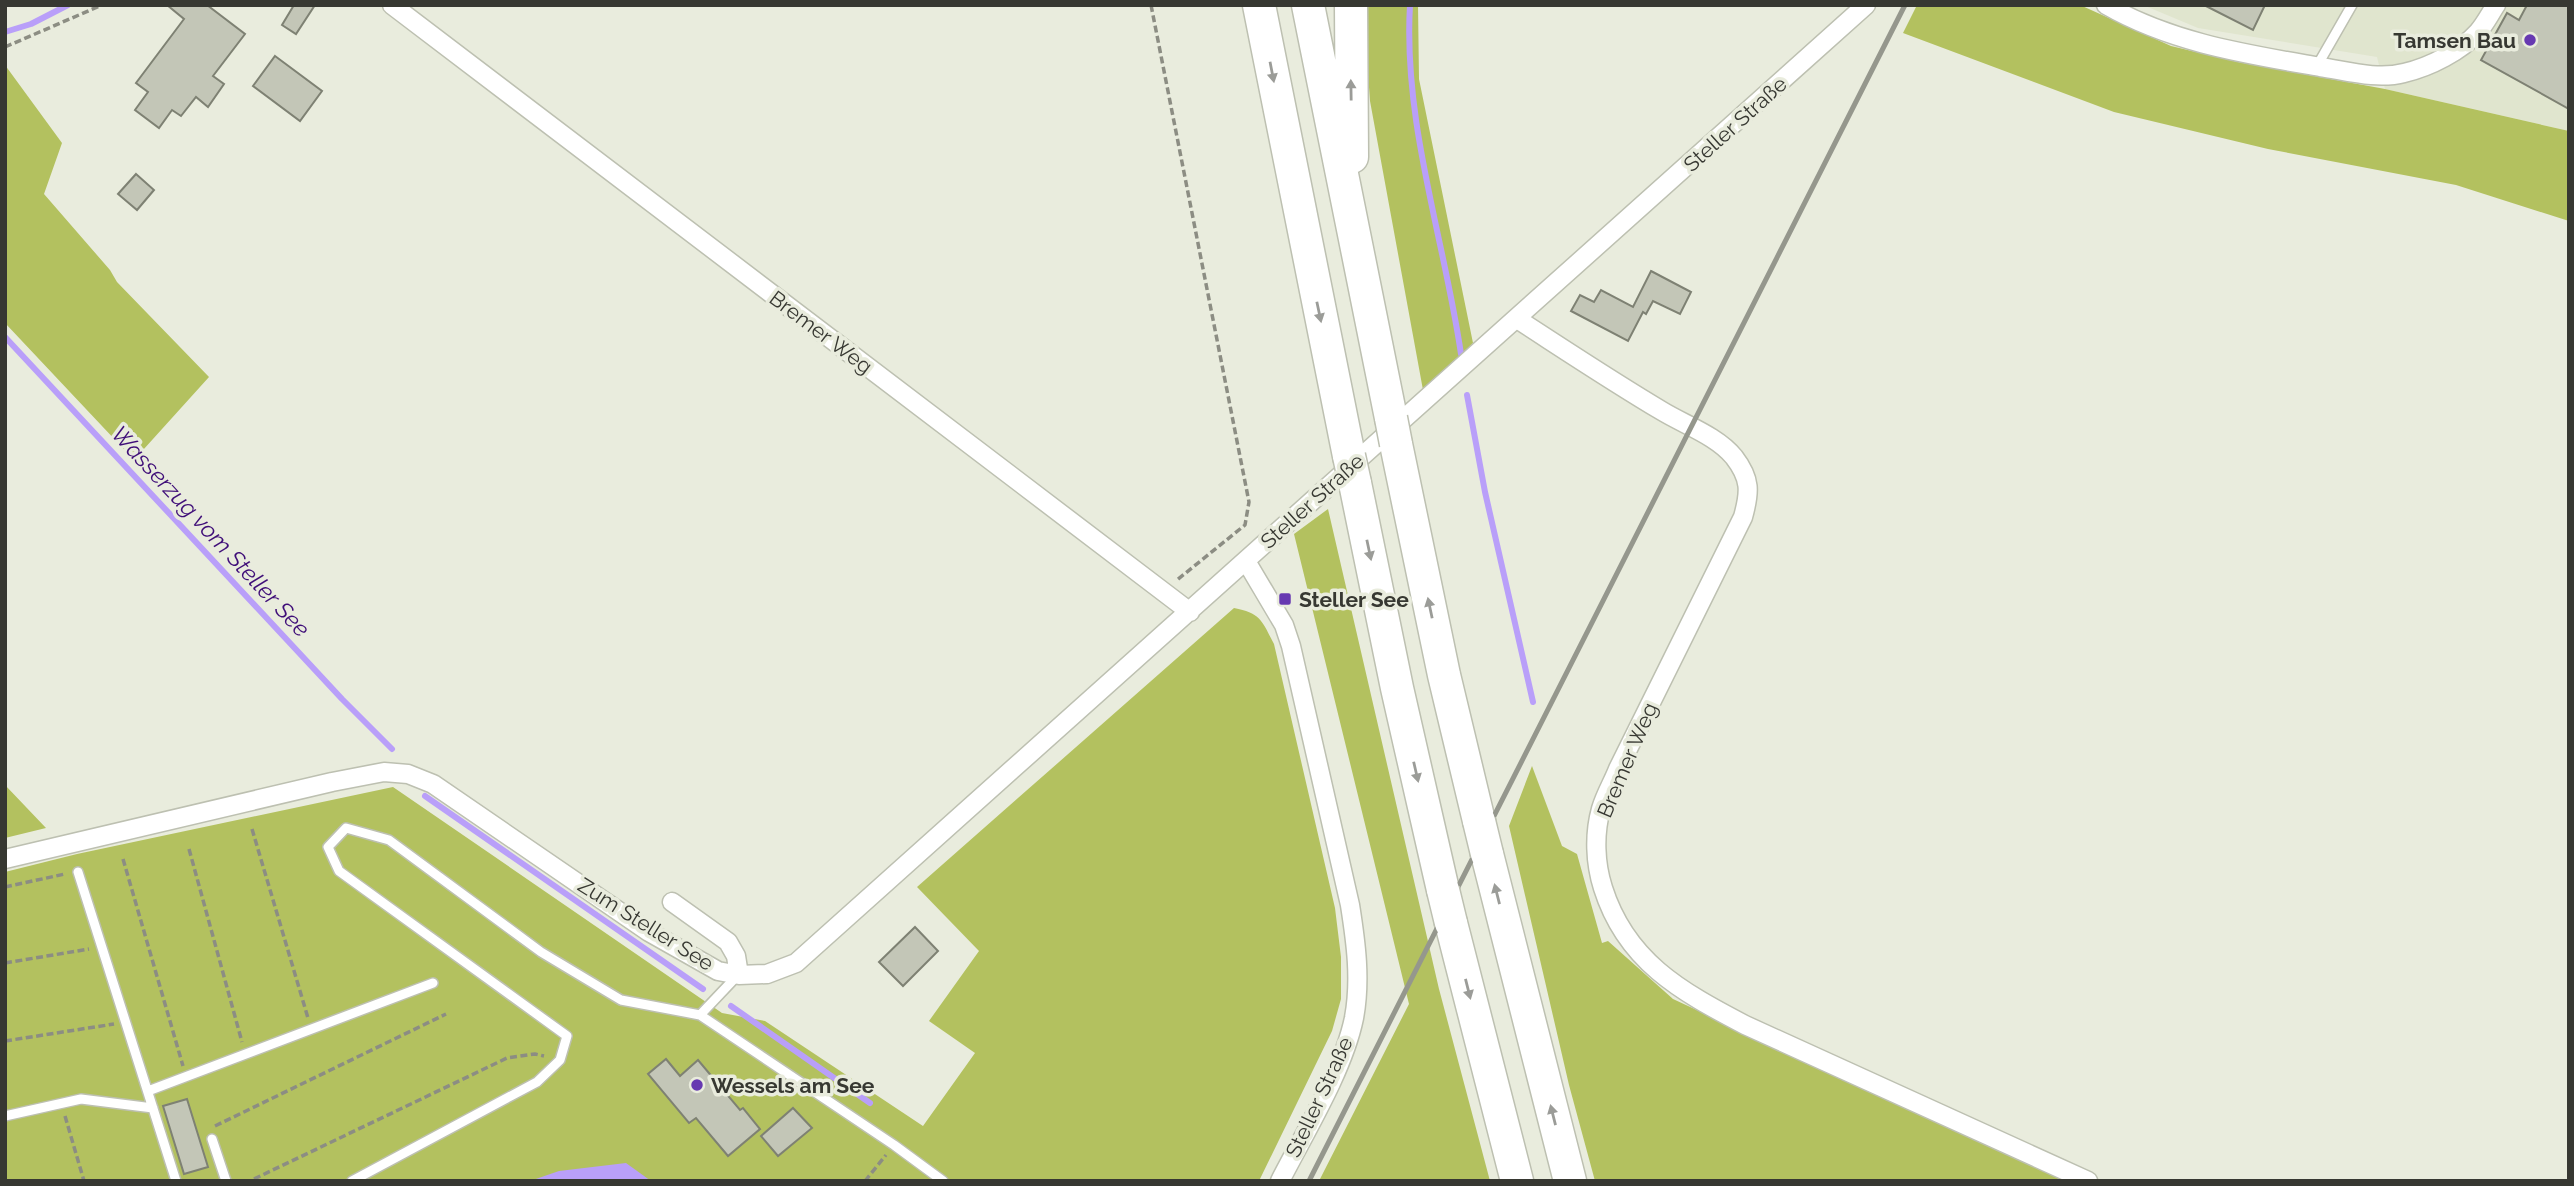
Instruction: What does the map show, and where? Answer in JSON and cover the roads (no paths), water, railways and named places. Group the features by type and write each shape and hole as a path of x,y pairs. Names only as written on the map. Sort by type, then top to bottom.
{"highway":[{"path":"1259,5 1352,469 1443,890 1517,1181"},
{"path":"1308,5 1444,675 1570,1181"},
{"path":"1351,5 1352,232"}],"street":[{"name":"Bremer Weg","path":"392,5 1190,612"},
{"name":"Steller Straße","path":"1280,1181 1344,1050 1354,1020 1358,989 1357,947 1345,879 1291,646 1284,625 1246,561 1866,5"},
{"path":"2106,5 2201,45 2386,76 2420,68 2463,45 2477,32 2496,5"},
{"name":"Bremer Weg","path":"1517,319 1660,410 1712,439 1732,455 1746,480 1749,492 1743,517 1618,769 1601,809 1595,850 1599,876 1614,920 1626,939 1638,954 1680,987 1745,1025 2088,1181"},
{"path":"1190,612 1246,561"},
{"name":"Zum Steller See","path":"5,859 332,782 384,772 408,774 433,784 649,932 718,971 738,975 767,974 796,962 809,953 1190,612"},
{"path":"672,902 728,942 736,956 738,975"}],"lane":[{"path":"2316,66 2352,5"},
{"path":"352,1181 537,1082 560,1060 567,1036 339,871 328,847 346,828 389,841 541,952 621,1000 700,1015 943,1181"},
{"path":"78,872 176,1181"},
{"path":"700,1015 738,975"},
{"path":"148,1091 433,983"},
{"path":"5,1116 81,1099 153,1108"},
{"path":"212,1139 226,1181"}],"waterway":[{"path":"5,32 31,24 68,5"},
{"path":"1410,5 1409,49 1419,137 1461,354"},
{"name":"Wasserzug vom Steller See","path":"5,337 342,699 392,749"},
{"path":"1467,395 1485,492 1533,702"},
{"path":"425,796 703,989"},
{"path":"731,1006 870,1103"}],"railway":[{"path":"1309,1181 1905,5"}],"place":[{"name":"Tamsen Bau","path":"2530,40"},
{"name":"Steller See","path":"1285,599"},
{"name":"Wessels am See","path":"697,1085"}]}
